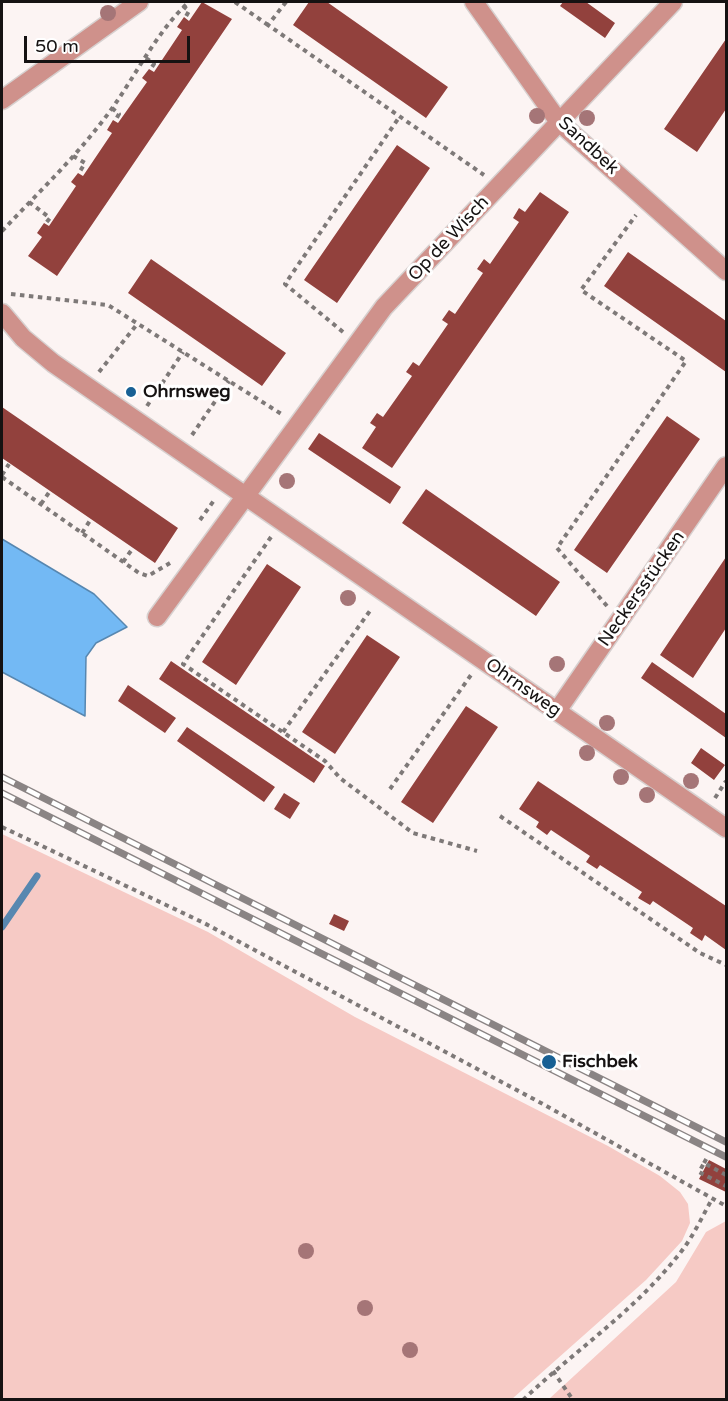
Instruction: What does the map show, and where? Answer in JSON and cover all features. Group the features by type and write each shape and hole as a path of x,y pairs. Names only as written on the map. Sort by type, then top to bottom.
{"street":[{"path":"2,100 139,2"},
{"name":"Sandbek","path":"474,2 560,122 726,270"},
{"name":"Op de Wisch","path":"157,617 225,522 247,496 297,423 384,308 672,2"},
{"name":"Ohrnsweg","path":"2,313 23,338 53,363 726,828"},
{"name":"Neckersstücken","path":"557,711 726,466"}],"path":[{"path":"2,231 73,156 112,108 183,6 189,2"},
{"path":"235,2 499,185"},
{"path":"268,25 286,2"},
{"path":"183,6 189,11 185,18"},
{"path":"146,58 154,64 150,70"},
{"path":"112,108 119,114 115,121"},
{"path":"356,343 285,284 400,116"},
{"path":"73,156 85,163 79,173"},
{"path":"619,621 557,548 686,361 581,290 647,200"},
{"path":"29,202 50,218 45,224"},
{"path":"2,293 108,305 297,423"},
{"path":"87,386 138,323"},
{"path":"138,420 183,352"},
{"path":"182,450 229,381"},
{"path":"9,464 2,476 123,562 148,576 168,566 174,556"},
{"path":"194,528 228,482"},
{"path":"41,504 50,491"},
{"path":"82,533 91,519"},
{"path":"282,521 183,664 284,732 413,833 477,851"},
{"path":"123,562 133,548"},
{"path":"284,732 384,592"},
{"path":"390,789 482,659"},
{"path":"500,816 700,953 726,965"},
{"path":"2,827 204,923 604,1137 726,1206"},
{"path":"708,1156 699,1172 726,1186"},
{"path":"704,1163 726,1174"},
{"path":"523,1400 553,1371 584,1348 677,1258 712,1199"},
{"path":"553,1371 573,1400"}],"shaded area":[{"path":"2,834 208,932 355,1017 608,1146 660,1176 680,1192 688,1204 690,1223 682,1241 646,1280 512,1399 2,1399"},
{"path":"726,1221 726,1399 549,1399 676,1282 706,1232"}],"water":[{"path":"2,539 94,594 127,627 96,643 86,657 85,716 2,672"}],"building":[{"path":"202,2 232,19 57,276 28,256 42,237 37,233 44,223 49,226 76,186 71,182 78,173 83,176 112,133 107,130 113,120 118,123 147,82 142,78 149,69 154,72 182,30 177,27 184,17 189,21"},
{"path":"309,2 327,2 448,87 426,118 293,25"},
{"path":"563,2 586,2 615,23 605,38 560,6"},
{"path":"726,39 726,109 697,152 664,129"},
{"path":"397,145 430,168 337,303 304,280"},
{"path":"540,192 569,212 392,468 362,448 376,427 370,423 377,413 383,417 412,376 406,372 413,362 419,366 448,324 442,320 449,310 455,314 483,273 477,269 484,259 490,264 519,222 513,218 519,208 525,212"},
{"path":"628,252 726,321 726,372 604,286"},
{"path":"151,259 286,353 262,386 128,293"},
{"path":"2,407 178,528 155,563 2,458"},
{"path":"667,416 700,439 607,573 574,550"},
{"path":"319,433 401,487 390,504 308,449"},
{"path":"426,489 560,582 536,616 402,523"},
{"path":"726,557 726,628 693,678 660,655"},
{"path":"267,564 301,587 236,685 202,662"},
{"path":"367,635 400,657 335,754 302,732"},
{"path":"171,661 325,766 314,783 159,679"},
{"path":"652,662 726,714 726,738 641,678"},
{"path":"128,685 176,718 165,733 118,701"},
{"path":"466,706 498,727 433,823 401,802"},
{"path":"187,727 275,787 264,802 177,741"},
{"path":"701,748 725,765 714,780 691,763"},
{"path":"538,781 726,906 726,950 705,935 702,941 690,933 693,928 653,901 650,905 638,898 642,892 600,865 597,869 586,862 590,856 551,830 547,835 536,827 539,822 519,809"},
{"path":"284,793 300,803 290,819 274,809"},
{"path":"334,914 349,921 344,931 329,924"},
{"path":"709,1160 726,1169 726,1192 699,1179"}],"waterway":[{"name":"Sandbek","path":"2,927 37,876"}],"railway":[{"path":"2,777 726,1142"},
{"path":"2,793 726,1157"}],"place":[{"name":"Ohrnsweg","path":"131,392"},
{"name":"Fischbek","path":"549,1062"}]}
